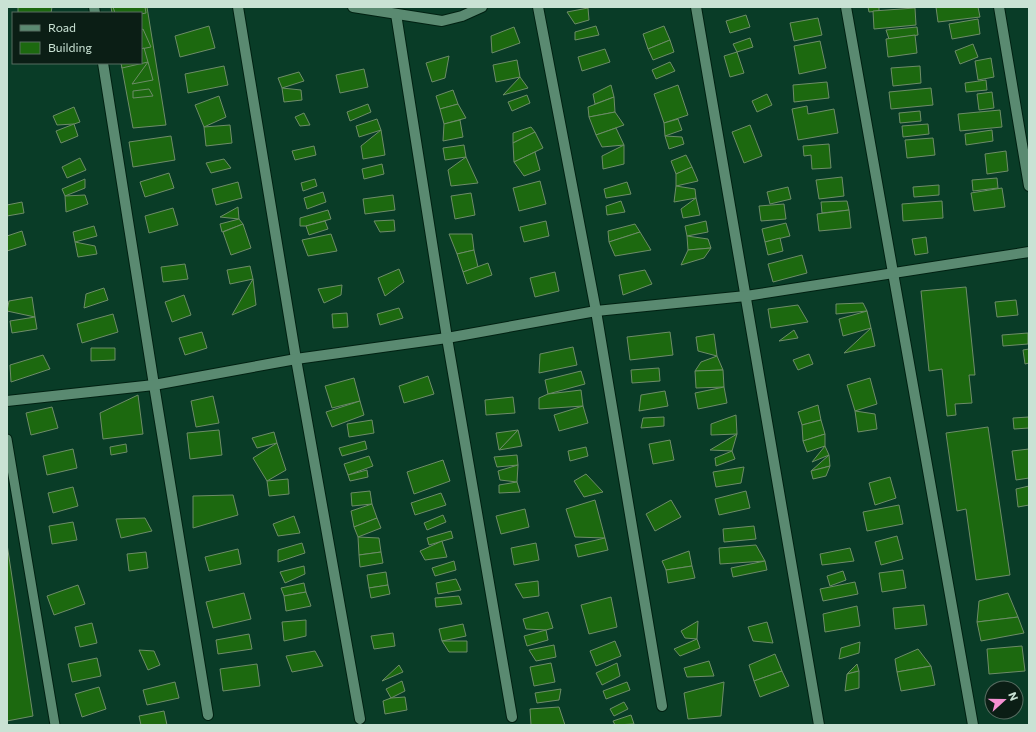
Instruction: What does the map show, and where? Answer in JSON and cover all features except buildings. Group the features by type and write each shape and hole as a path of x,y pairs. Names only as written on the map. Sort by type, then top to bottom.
{"street":[{"path":"238,7 296,359 360,719"},
{"path":"353,7 442,21 462,16 482,7"},
{"path":"538,7 596,311 662,706"},
{"path":"696,7 818,725"},
{"path":"846,7 973,725"},
{"path":"999,7 1029,186"},
{"path":"396,14 447,338 512,717"},
{"path":"103,64 208,715"},
{"path":"7,401 154,385 296,359 447,338 596,311 746,296 1029,252"}],"lane":[{"path":"7,439 55,725"}]}
